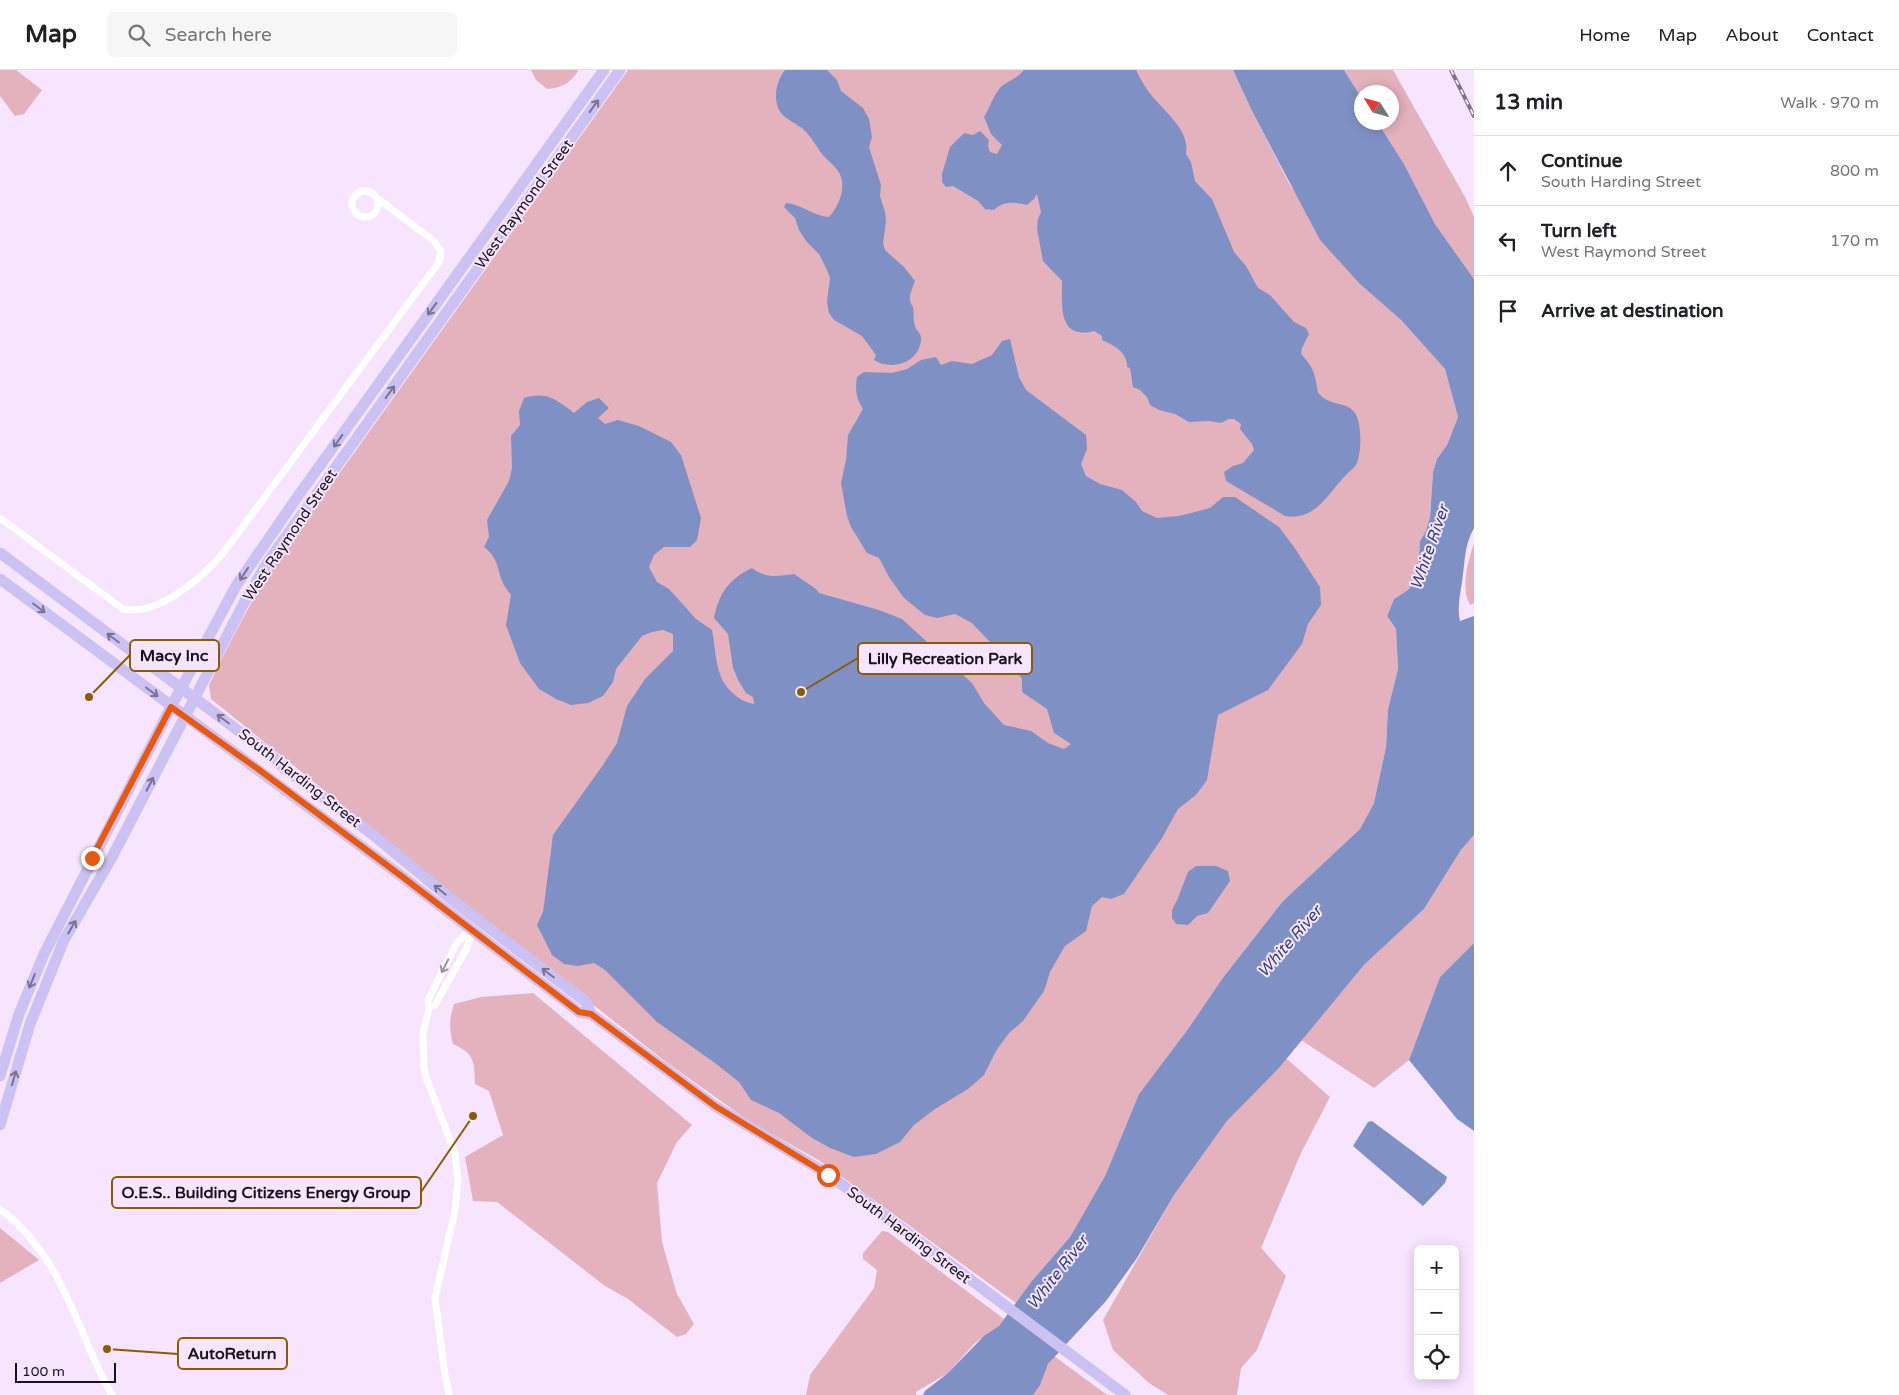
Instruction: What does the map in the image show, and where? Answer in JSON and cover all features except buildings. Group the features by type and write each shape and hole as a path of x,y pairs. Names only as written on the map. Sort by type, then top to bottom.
{"main road":[{"name":"West Raymond Street","path":"0,1076 19,1014 40,962 218,617 254,559 604,70"},
{"name":"West Raymond Street","path":"0,1124 27,1032 64,940 111,859 246,599 269,560 620,70"},
{"path":"448,288 459,295"},
{"name":"South Harding Street","path":"0,553 271,755 283,767 372,834 478,920 586,1002 591,1014"},
{"name":"South Harding Street","path":"0,579 303,803 579,1012 591,1014 705,1100 839,1182 1125,1395"},
{"path":"303,803 315,791"}],"street":[{"path":"0,518 123,609 137,610 148,607 176,594 194,581 224,552 439,262 441,255 437,244 371,192 363,191 356,195 352,203 356,212 362,216 370,216 378,208 392,209"},
{"path":"377,198 378,208"},
{"path":"449,1395 435,1298 455,1210 458,1180 455,1153 427,1080 424,1067 424,1034 429,1008 428,1000 456,944 471,930 478,920"},
{"path":"429,1008 435,1004 467,948 471,930"},
{"path":"0,1209 29,1235 54,1270 112,1395"}],"shaded area":[{"path":"0,70 16,70 42,90 24,114 15,116 0,96"},
{"path":"531,70 578,71 565,84 547,89 536,80"},
{"path":"628,70 1233,70 1290,185 1360,283 1401,320 1445,369 1458,417 1447,445 1437,459 1433,472 1430,517 1426,531 1420,541 1418,578 1408,590 1394,599 1387,616 1396,629 1398,669 1388,709 1386,747 1374,803 1360,829 1283,901 1222,979 1188,1029 1139,1094 1105,1176 1070,1237 1031,1282 1016,1303 820,1161 749,1121 666,1062 475,912 211,699 209,685 221,660 258,590 281,555"},
{"path":"1344,70 1393,70 1465,197 1474,217 1474,279 1435,224 1404,164 1382,130 1399,130 1399,85 1354,86"},
{"path":"1474,543 1474,603 1470,605 1465,582 1467,566"},
{"path":"1474,835 1474,943 1440,977 1409,1060 1374,1088 1301,1040 1364,965 1424,909 1461,850"},
{"path":"533,993 692,1125 677,1142 657,1183 662,1242 677,1294 694,1324 686,1334 677,1337 628,1299 605,1286 497,1202 473,1201 465,1157 503,1135 489,1091 475,1084 472,1059 466,1051 453,1044 450,1024 452,1009 454,1004 481,997"},
{"path":"1286,1058 1330,1097 1301,1153 1261,1248 1286,1276 1257,1350 1241,1368 1237,1395 1168,1395 1149,1383 1113,1350 1103,1320 1174,1195 1227,1121"},
{"path":"0,1228 39,1260 0,1283"},
{"path":"882,1231 888,1232 1004,1319 999,1326 975,1343 948,1373 916,1392 916,1395 806,1395 810,1375 874,1288 877,1270 863,1259 863,1253"},
{"path":"1054,1356 1107,1395 1033,1395"}],"water":[{"path":"785,70 827,70 837,80 841,91 863,108 869,119 872,137 869,147 881,185 880,196 885,212 886,221 883,243 885,250 904,267 915,281 910,301 913,307 915,326 921,336 921,340 915,354 904,363 889,365 874,360 876,355 862,336 834,320 829,313 827,302 830,278 827,270 819,254 806,241 799,230 795,218 784,207 786,203 797,205 818,215 829,217 839,201 842,189 841,177 836,169 806,132 783,115 778,108 776,97 777,85"},
{"path":"1024,70 1136,70 1152,96 1179,127 1184,136 1186,154 1191,162 1195,181 1212,199 1234,252 1246,266 1258,288 1270,295 1294,322 1306,328 1309,334 1301,354 1309,363 1313,372 1318,393 1330,402 1349,407 1357,418 1360,439 1356,465 1320,505 1312,511 1304,515 1285,516 1226,481 1224,472 1233,466 1243,463 1254,450 1252,444 1240,429 1241,424 1234,419 1221,423 1209,421 1189,422 1175,414 1159,410 1150,405 1147,397 1140,390 1133,387 1130,368 1127,367 1127,362 1119,350 1102,340 1102,336 1094,331 1082,333 1074,331 1068,326 1064,319 1062,281 1043,261 1037,229 1041,212 1037,194 1027,205 1009,203 994,210 985,209 978,201 953,186 946,187 942,182 942,174 950,147 964,133 973,135 980,131 989,140 990,152 997,154 1002,145 991,134 984,117 999,89"},
{"name":"White River","path":"1233,70 1344,70 1354,86 1354,130 1382,130 1404,164 1435,224 1474,279 1474,528 1467,548 1459,611 1460,621 1474,616 1474,835 1461,850 1424,909 1364,965 1278,1069 1227,1121 1174,1195 1137,1258 1106,1301 1048,1364 1040,1385 1033,1395 923,1395 925,1391 948,1373 984,1336 999,1326 1031,1282 1070,1237 1105,1176 1139,1094 1188,1029 1222,979 1283,901 1360,829 1374,803 1386,747 1388,709 1398,669 1396,629 1387,616 1394,599 1408,590 1418,577 1420,541 1426,531 1430,517 1433,472 1437,459 1447,445 1458,417 1445,369 1401,320 1359,283 1320,240 1252,111"},
{"path":"1010,339 1019,377 1026,390 1086,435 1087,449 1081,464 1086,476 1100,484 1122,490 1136,502 1142,511 1157,518 1179,516 1210,508 1223,497 1235,497 1279,527 1320,587 1321,605 1308,624 1302,644 1268,690 1218,715 1207,780 1196,795 1178,809 1162,838 1124,894 1111,899 1102,897 1092,906 1086,931 1065,946 1050,972 1044,991 1023,1021 1009,1033 996,1051 984,1075 968,1089 935,1109 914,1125 900,1142 876,1154 854,1157 830,1148 812,1138 779,1113 751,1100 739,1082 657,1022 605,970 594,963 578,966 564,964 552,955 537,925 543,912 553,835 617,743 627,706 645,679 673,651 673,634 663,630 642,636 616,669 613,682 603,696 588,703 571,705 539,689 520,663 506,625 511,595 503,583 495,559 484,547 489,537 487,520 509,481 512,468 511,436 520,425 519,411 524,398 546,396 574,413 587,402 599,398 609,408 598,418 605,424 618,420 639,426 671,442 681,455 701,518 697,540 690,547 664,547 654,555 649,567 657,582 669,589 696,619 712,630 720,674 725,684 738,697 754,704 753,697 746,693 733,668 728,634 714,618 722,594 731,582 752,568 767,575 794,574 819,593 879,610 902,619 972,683 984,703 1004,725 1031,731 1048,743 1064,749 1071,744 1054,733 1047,709 1022,692 1022,679 1006,656 972,623 955,614 937,618 925,615 904,598 889,577 879,558 867,553 851,527 841,483 846,460 848,435 863,409 857,394 857,377 864,372 892,373 907,369 921,360 936,357 941,365 952,361 972,364 992,355 1002,341"},
{"path":"1196,866 1216,866 1228,871 1230,881 1208,913 1197,916 1188,925 1176,924 1172,918 1172,910 1188,872"},
{"path":"1474,943 1474,1131 1457,1119 1409,1060 1440,977"},
{"path":"1372,1121 1447,1177 1445,1183 1423,1206 1353,1146 1368,1122"}],"railway":[{"path":"1451,70 1474,116"}],"place":[{"name":"Lilly Recreation Park","path":"801,692"},
{"name":"Macy Inc","path":"89,697"},
{"name":"O.E.S.. Building Citizens Energy Group","path":"473,1116"},
{"name":"AutoReturn","path":"107,1349"}],"route":[{"path":"92,858 171,707 400,875 579,1012 591,1014 715,1106 828,1175"}]}
